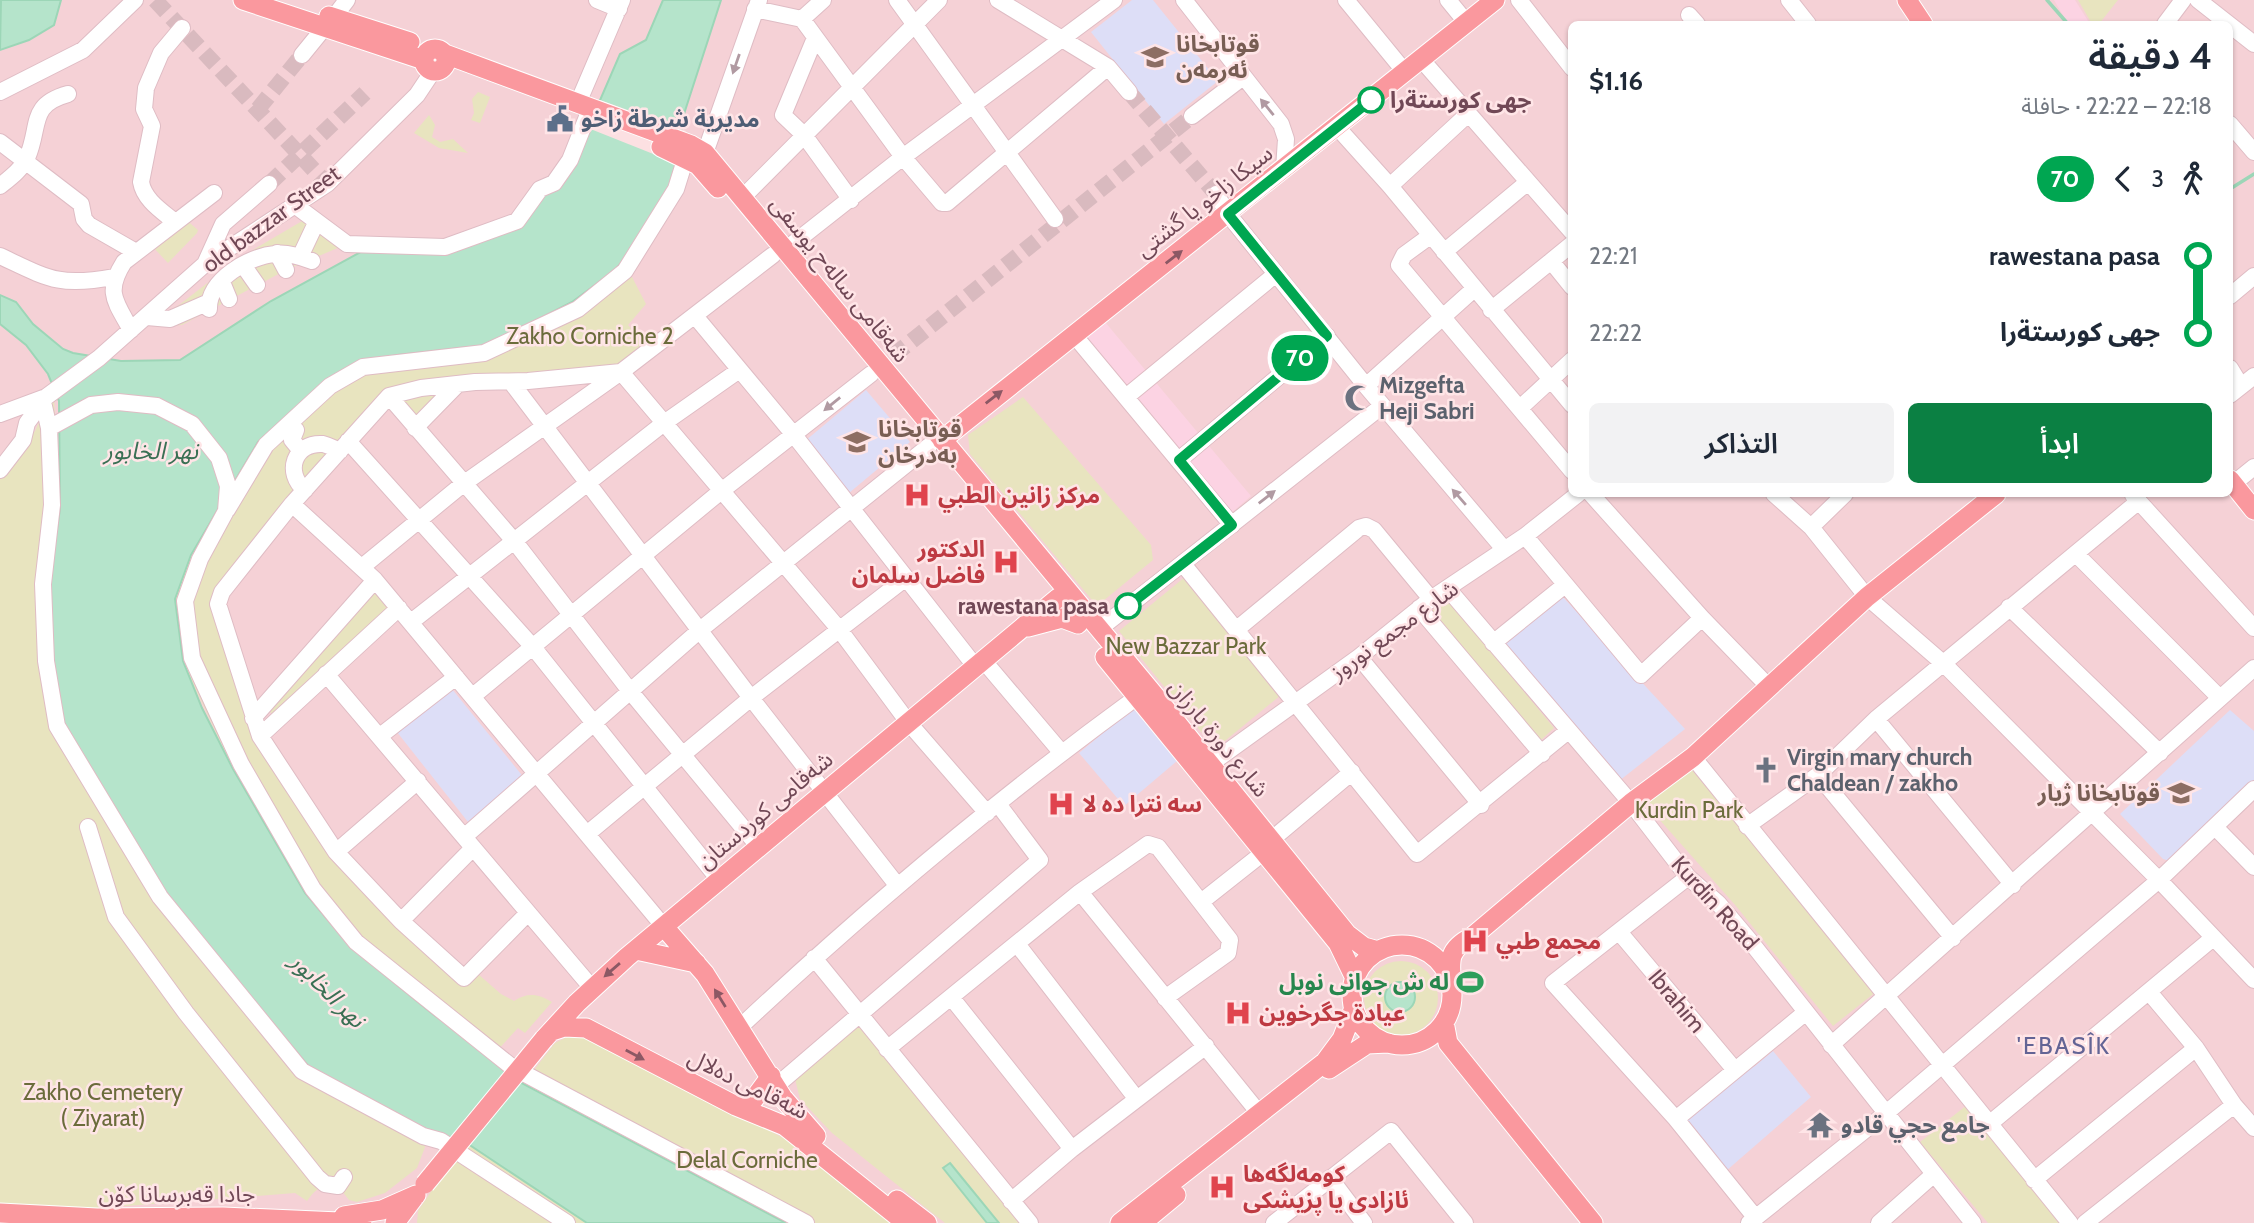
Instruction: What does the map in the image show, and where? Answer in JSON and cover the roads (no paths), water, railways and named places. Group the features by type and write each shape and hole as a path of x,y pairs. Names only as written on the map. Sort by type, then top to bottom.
{"main road":[{"path":"243,0 329,23 588,111 694,152"},
{"path":"279,0 329,23"},
{"name":"سیکا زاخو یا گشتى","path":"939,448 1074,335 1495,0"},
{"path":"1907,0 1921,21"},
{"name":"شەقامی سالەح یوسفی","path":"694,152 742,198 779,253"},
{"name":"شەقامی سالەح یوسفی","path":"694,152 704,171 881,365 939,448"},
{"name":"شارع دورة بارزان","path":"939,448 1137,697 1267,846 1352,939 1364,947 1378,951"},
{"name":"شارع دورة بارزان","path":"939,448 1098,630 1125,651 1267,846"},
{"path":"2233,484 2254,510"},
{"path":"1593,1223 1448,1043 1444,1023 1452,1000 1450,958 1457,945 1472,937 1631,803 1693,757 1867,597 1992,497"},
{"name":"شەقامی کوردستان","path":"395,1223 547,1035 589,991 758,846 1058,598"},
{"name":"شەقامی کوردستان","path":"1017,631 1062,618 1078,624"},
{"path":"1267,846 1338,943 1355,978"},
{"name":"شەقامی دەلال","path":"665,928 696,963 773,1081 809,1130 927,1223"},
{"path":"1426,951 1454,939 1472,937"},
{"path":"1120,1223 1325,1062 1342,1039 1354,1008 1355,978 1362,965 1378,951 1402,945 1426,951 1443,967 1452,989"},
{"path":"636,950 696,963"},
{"path":"589,991 599,1035"},
{"path":"1354,1008 1366,1030 1388,1043"},
{"path":"1142,1223 1342,1057 1367,1044 1410,1044 1420,1041 1444,1023"},
{"name":"شەقامی دەلال","path":"547,1035 574,1026 599,1035 736,1106 769,1118 800,1136 906,1223"},
{"path":"1420,1041 1441,1053 1579,1223"},
{"path":"736,1106 754,1099 773,1081"},
{"path":"321,1220 382,1210 420,1189"},
{"name":"جادا قەبرسانا کۆن","path":"0,1213 97,1218 358,1222"}],"street":[{"path":"0,92 83,50 135,0"},
{"path":"302,55 347,0"},
{"path":"296,206 347,244 446,247 517,221 540,190 554,183 570,160 588,111 620,5 597,0"},
{"path":"802,19 823,0"},
{"path":"897,0 913,26 1055,219"},
{"path":"742,198 939,0"},
{"path":"999,0 1060,40 1108,67 1129,92"},
{"path":"362,567 463,484 621,372 1114,0"},
{"path":"1184,0 1281,124 1287,154 1284,169"},
{"path":"1346,0 1405,72"},
{"path":"1448,0 1466,22"},
{"path":"1519,0 1568,63"},
{"path":"1788,0 1806,21"},
{"path":"2167,21 2183,0"},
{"path":"2198,0 2225,21"},
{"path":"289,438 330,386 363,367 484,353 578,309 625,271 676,189 757,4 802,19 903,157 942,203 947,203 1108,67"},
{"path":"175,222 150,202 142,190 141,182 152,126 144,109 146,88 160,53 181,28"},
{"path":"2233,28 2254,44"},
{"path":"815,38 783,115 804,135 851,200"},
{"path":"1420,59 1568,227"},
{"name":"old bazzar Street","path":"44,399 99,358 205,264 327,184 417,95 435,60"},
{"path":"0,186 26,161 40,109 61,96 41,70"},
{"path":"1192,116 1243,78"},
{"path":"1390,186 1467,115"},
{"path":"1337,127 1390,186 1568,400"},
{"path":"2233,128 2254,152"},
{"path":"0,142 81,204 84,219 89,225 136,252"},
{"path":"1444,252 1528,182"},
{"path":"205,264 223,224 270,184"},
{"path":"131,330 114,299 114,277 124,262 214,193"},
{"path":"1216,194 1228,214 1366,387 1504,549"},
{"path":"147,317 170,319 209,306 222,282 253,258 277,253 306,259 316,223"},
{"path":"1430,236 1404,255 1399,265 1568,466"},
{"path":"1492,310 1568,247"},
{"path":"277,253 286,270"},
{"path":"0,256 41,277 57,281 81,282 114,277"},
{"path":"1551,261 1568,282"},
{"path":"243,265 257,285"},
{"path":"1126,397 1276,274"},
{"path":"2233,294 2254,276"},
{"path":"222,282 229,299"},
{"path":"1366,387 1474,289"},
{"path":"695,316 794,435 906,578 1061,752"},
{"path":"1074,335 1232,525"},
{"path":"1179,460 1327,336"},
{"path":"1520,408 1568,363"},
{"path":"473,696 720,492 881,365"},
{"path":"411,622 664,423 738,370"},
{"path":"527,914 464,978 401,921 336,852 260,736 218,604 230,578 389,396 421,388 458,384 621,372"},
{"path":"621,372 720,492 839,629 908,722 1040,860 860,1014 773,1081"},
{"path":"511,382 897,886"},
{"path":"415,428 458,384"},
{"path":"389,396 515,542 630,691 758,846"},
{"path":"0,415 44,399"},
{"path":"44,399 52,427 52,505 43,584 46,661 57,726 160,897 302,1071 423,1136 441,1141 567,1223"},
{"path":"0,469 23,440 27,423 44,399"},
{"path":"52,427 91,405 118,402 157,406 192,424 224,468 228,486 226,511 218,523"},
{"path":"1098,630 1382,406"},
{"path":"289,438 295,457 292,471 295,482 305,490"},
{"path":"720,881 533,647 418,519 344,446 289,438 266,445 218,523 200,559 185,601 192,658 241,764 313,889 356,942 512,1067 806,1223"},
{"path":"401,921 468,842 537,773 594,722 700,630 851,508 939,448"},
{"path":"2233,481 2254,467"},
{"name":"شارع مجمع نوروز","path":"1209,765 1359,657 1425,604 1525,536 1574,497"},
{"path":"1594,497 1702,618 1768,686"},
{"path":"1777,497 1811,527 1867,597 1943,663 2159,880 2254,980"},
{"path":"1811,527 1842,497"},
{"path":"1747,826 1818,775 1876,719 2076,554 2135,497 2254,628"},
{"path":"292,504 375,580 665,928"},
{"path":"1237,629 1359,528 1366,526 1374,530 1425,604 1542,754"},
{"path":"1525,536 1641,674 1702,618"},
{"path":"2076,554 2220,698"},
{"path":"1183,564 1417,854 1481,805 1568,732"},
{"path":"587,834 751,698 906,578"},
{"path":"253,718 375,580"},
{"path":"1493,643 1565,585"},
{"name":"Kurdin Road","path":"1448,590 1631,803 1688,877 1718,904 1973,1223"},
{"path":"2009,607 2160,753"},
{"path":"260,736 399,608"},
{"path":"1359,657 1481,805"},
{"path":"1831,1045 2254,668"},
{"path":"327,674 589,991"},
{"path":"380,736 456,677"},
{"path":"739,1028 897,886 1061,752 1137,697"},
{"path":"1876,719 2013,885"},
{"path":"1693,757 1943,1063 1988,1125 2070,1223"},
{"path":"1201,902 1352,772"},
{"path":"1818,775 1953,938"},
{"path":"336,852 418,781"},
{"path":"1688,877 1553,983 1676,1119 1752,1220 1885,1114 2159,880 2254,789"},
{"path":"88,827 116,917 186,1013 317,1177 326,1184 338,1186 344,1177"},
{"path":"2216,827 2254,867"},
{"path":"887,1049 1080,892 1148,844 1158,847 1230,940 1231,946 1222,958 1166,998"},
{"path":"1080,892 1259,1113"},
{"name":"Ibrahim","path":"1619,933 1735,1070"},
{"path":"1988,1125 2213,938"},
{"path":"1017,944 1136,1098"},
{"path":"814,958 1030,1223"},
{"path":"2149,992 2196,1048 2234,1105 2254,1128"},
{"path":"951,997 1072,1149"},
{"path":"1676,1119 1806,1012"},
{"path":"1011,1201 1136,1098 1206,1046"},
{"path":"2034,1180 2196,1048"},
{"path":"2085,1223 2234,1105"},
{"path":"1274,1223 1391,1131 1465,1223"},
{"path":"1881,1222 1933,1175"},
{"path":"1329,1178 1364,1223"}],"water":[{"path":"1,0 61,0 54,25 29,40 0,50"},
{"name":"نهر الخابور","path":"663,0 721,0 684,114 673,188 646,235 614,271 572,302 488,345 398,355 359,363 326,380 258,442 191,555 175,599 183,661 202,708 233,769 305,893 351,947 434,1015 487,1051 512,1078 786,1223 587,1223 465,1142 429,1132 309,1067 171,901 64,725 53,661 49,582 60,509 59,401 48,374 26,345 0,324 0,295 16,302 33,324 63,349 73,353 121,361 180,360 271,301 368,248 447,251 520,224 588,128 620,54 646,40"},
{"path":"1400,982 1411,986 1415,997 1411,1008 1400,1012 1389,1008 1385,997 1389,986"},
{"path":"950,1163 999,1223 987,1223 943,1168"}],"waterway":[{"path":"2047,0 2065,21"},
{"path":"2233,187 2254,174"}],"tunnel":[{"path":"155,0 327,184"},
{"path":"258,109 302,55"},
{"path":"1129,92 1216,194"},
{"path":"269,184 365,93"},
{"path":"893,356 1192,116"}],"place":[{"name":"قوتابخانا ئه‌رمه‌ن","path":"1155,57"},
{"name":"جهى كورستةرا","path":"1371,100"},
{"name":"مديرية شرطة زاخو","path":"560,119"},
{"name":"Mizgefta Heji Sabri","path":"1358,398"},
{"name":"قوتابخانا به‌درخان","path":"857,442"},
{"name":"مركز زانين الطبي","path":"917,495"},
{"name":"الدكتور فاضل سلمان","path":"1006,562"},
{"name":"rawestana pasa","path":"1128,606"},
{"name":"Virgin mary church Chaldean / zakho","path":"1766,770"},
{"name":"قوتابخانا ژيار","path":"2181,793"},
{"name":"سه نترا ده لا","path":"1061,804"},
{"name":"مجمع طبي","path":"1475,941"},
{"name":"له ش جوانى نوبل","path":"1470,982"},
{"name":"عيادة جگرخوين","path":"1238,1013"},
{"name":"جامع حجي قادو","path":"1820,1125"},
{"name":"کومەلگەھا ئازادی یا پزیشکی","path":"1222,1187"}],"district":[{"name":"'EBASÎK","path":"2064,1045"}],"park label":[{"name":"Zakho Corniche 2","path":"590,336"},
{"name":"New Bazzar Park","path":"1186,646"},
{"name":"Kurdin Park","path":"1689,810"},
{"name":"Zakho Cemetery ( Ziyarat)","path":"103,1105"},
{"name":"Delal Corniche","path":"747,1160"}]}
